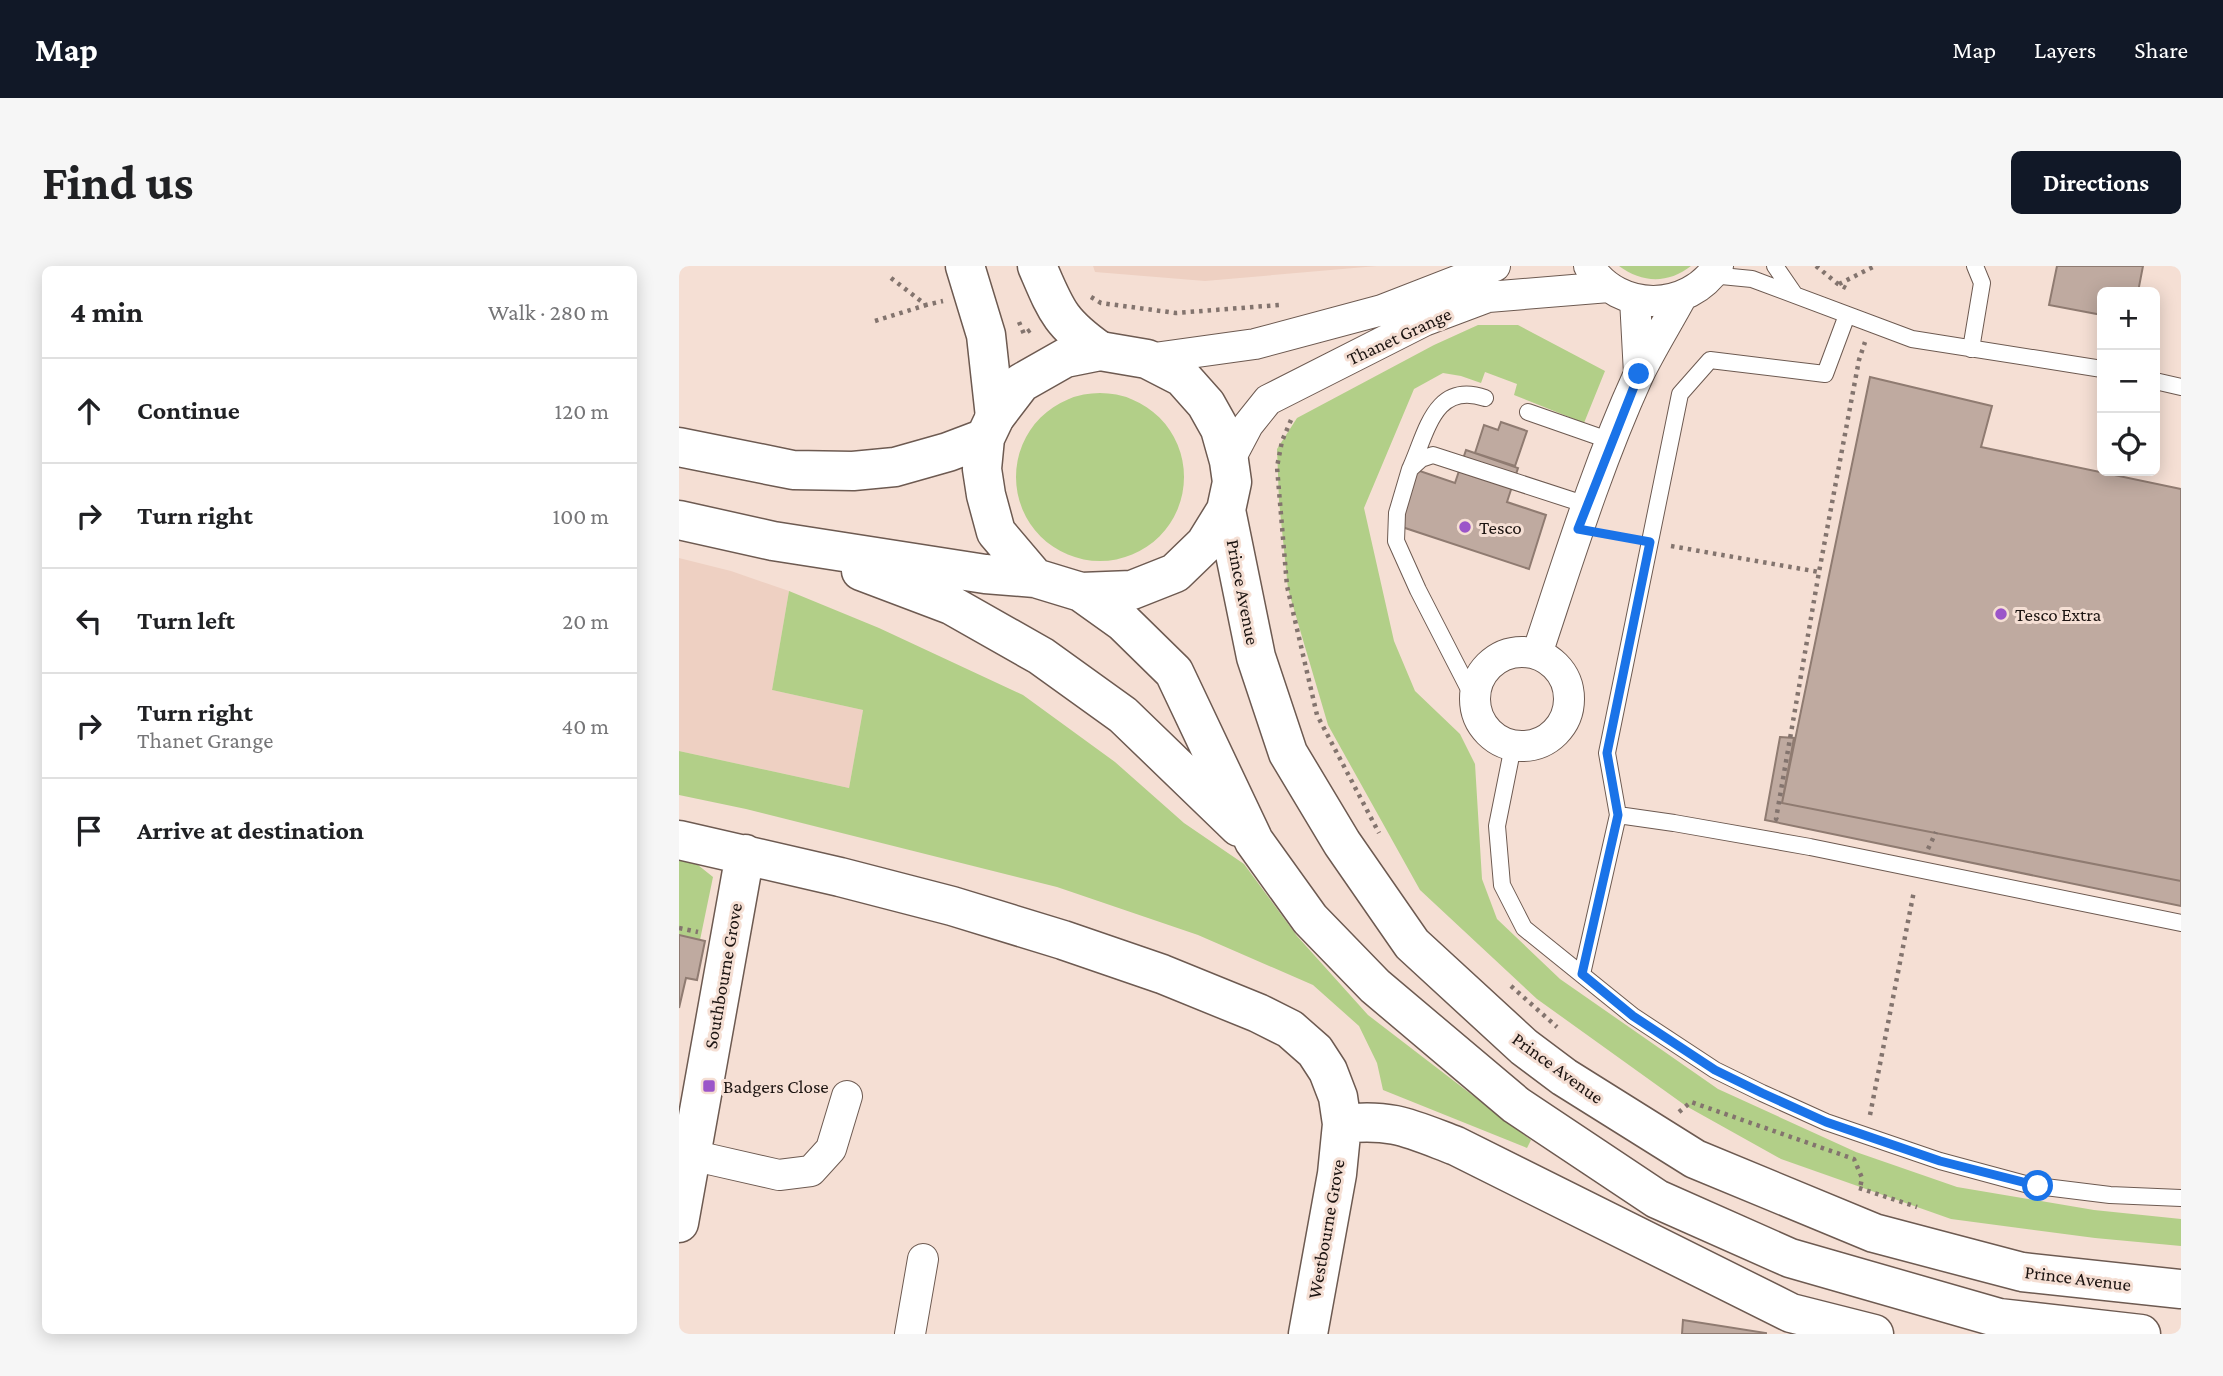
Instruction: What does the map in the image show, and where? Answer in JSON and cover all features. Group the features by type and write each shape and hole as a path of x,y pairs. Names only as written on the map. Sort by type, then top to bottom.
{"main road":[{"path":"965,266 986,335 990,428 982,469 986,495 996,531 1035,578"},
{"path":"1037,266 1062,320 1100,351"},
{"path":"679,447 793,470 853,471 895,467 949,452 990,428 1021,383 1065,358 1100,351 1147,359 1182,377 1206,404 1220,429 1232,482 1226,510 1206,544 1175,573 1132,590 1081,592"},
{"name":"Prince Avenue","path":"1226,510 1256,657 1288,753 1342,843 1412,944 1524,1047 1564,1077 1695,1159 1874,1233 2022,1272 2181,1289"},
{"path":"679,520 773,541 985,574 1035,578 1081,592 1123,622 1174,672 1254,841 1310,919 1375,986 1516,1105 1657,1199 1790,1258 1999,1318 2141,1334"},
{"path":"773,541 951,605 1041,656 1123,716 1254,841"},
{"path":"679,839 952,906 1162,974 1258,1013 1290,1029 1315,1051 1328,1072 1338,1097 1342,1124 1380,1121 1403,1125 1456,1146 1789,1323 1874,1334"},
{"name":"Southbourne Grove","path":"679,1223 744,854"},
{"name":"Westbourne Grove","path":"1308,1334 1342,1124"}],"street":[{"name":"Thanet Grange","path":"1147,359 1255,344 1382,310 1495,266"},
{"path":"1537,654 1582,517 1639,374 1682,296 1698,287 1715,271"},
{"name":"Thanet Grange","path":"1229,461 1248,425 1268,400 1424,321 1488,297 1611,284 1659,302 1682,296"},
{"path":"1611,284 1639,374"},
{"path":"1522,652 1537,654 1551,662 1562,673 1568,688 1569,704 1565,719 1556,732 1543,742 1528,747 1500,742 1481,724 1474,699 1476,684 1483,671 1507,654 1522,652"},
{"path":"691,1155 779,1175 811,1171 831,1149 847,1096"},
{"path":"910,1334 923,1259"}],"lane":[{"path":"1775,266 1795,295"},
{"path":"1971,349 1982,283 1975,266"},
{"path":"1715,271 1752,279 1912,339 2097,368"},
{"path":"1582,974 1618,815 1607,753 1680,394 1710,360 1825,374 1847,315"},
{"path":"2160,382 2181,387"},
{"path":"1474,699 1396,541 1397,513 1410,470 1440,404 1451,396 1462,393 1472,393 1485,398"},
{"path":"1528,412 1611,441"},
{"path":"1410,470 1421,459 1433,455 1582,517"},
{"path":"1513,746 1497,826 1502,885 1524,928 1633,1016 1715,1070 1826,1122 1940,1161 2029,1185 2110,1195 2181,1198"},
{"path":"1618,815 1700,827 2181,923"}],"path":[{"path":"1838,284 1875,266"},
{"path":"1088,296 1101,303 1176,313 1251,307"},
{"path":"875,321 926,305"},
{"path":"1789,822 1776,819 1859,360 1871,324"},
{"path":"1292,421 1282,441 1277,467 1287,586 1317,715 1381,837"},
{"path":"1582,517 1650,542 1819,572"},
{"path":"1853,1159 1871,1112 1918,869 1936,832"},
{"path":"1915,846 1928,849"},
{"path":"1503,978 1563,1032"},
{"path":"1691,1118 1678,1112 1691,1102 1853,1159 1862,1178 1860,1188"},
{"path":"1848,1184 1919,1208"}],"shaded area":[{"path":"1093,266 1377,266 1205,281 1095,272"},
{"path":"679,558 731,571 789,591 772,690 863,710 849,788 679,751"}],"green space":[{"path":"1619,266 1691,266 1673,276 1655,279 1637,276"},
{"path":"1478,325 1518,325 1605,371 1584,423 1514,395 1517,384 1485,372 1481,383 1443,373 1414,389 1364,508 1394,641 1415,691 1460,734 1475,764 1482,879 1497,919 1560,979 1718,1089 1856,1152 1957,1187 2094,1210 2181,1219 2181,1246 1951,1219 1781,1159 1686,1106 1537,999 1420,890 1328,725 1288,589 1277,449 1297,418 1434,345"},
{"path":"1100,393 1132,399 1159,418 1178,445 1184,477 1178,509 1159,536 1132,555 1100,561 1068,555 1041,536 1022,509 1016,477 1022,445 1041,418 1068,399"},
{"path":"789,591 879,628 1023,695 1115,762 1184,823 1244,864 1297,936 1368,1015 1531,1140 1527,1148 1383,1090 1377,1063 1359,1026 1313,985 1198,935 1057,887 746,809 679,795 679,751 849,788 863,710 772,690"},
{"path":"679,860 698,865 713,877 700,940 679,935"}],"building":[{"path":"2057,266 2143,266 2139,287 2097,287 2097,314 2049,305"},
{"name":"Tesco Extra","path":"1870,377 1992,406 1981,447 2097,471 2097,476 2119,476 2181,489 2181,881 1782,803"},
{"path":"1501,422 1527,431 1515,466 1475,453 1484,425 1498,430"},
{"path":"1466,450 1518,468 1507,502 1546,515 1529,569 1396,525 1414,469 1455,483"},
{"path":"1780,737 1794,738 1782,803 2181,881 2181,906 1765,820"},
{"path":"679,935 705,941 697,980 686,978 679,1008"},
{"path":"1683,1320 1766,1333 1766,1334 1682,1334"}],"place":[{"name":"Tesco","path":"1465,527"},
{"name":"Tesco Extra","path":"2001,614"},
{"name":"Badgers Close","path":"709,1086"}],"route":[{"path":"1639,374 1578,529 1650,542 1607,753 1618,815 1582,974 1633,1016 1715,1070 1762,1093 1826,1122 1940,1161 2038,1186"}]}
